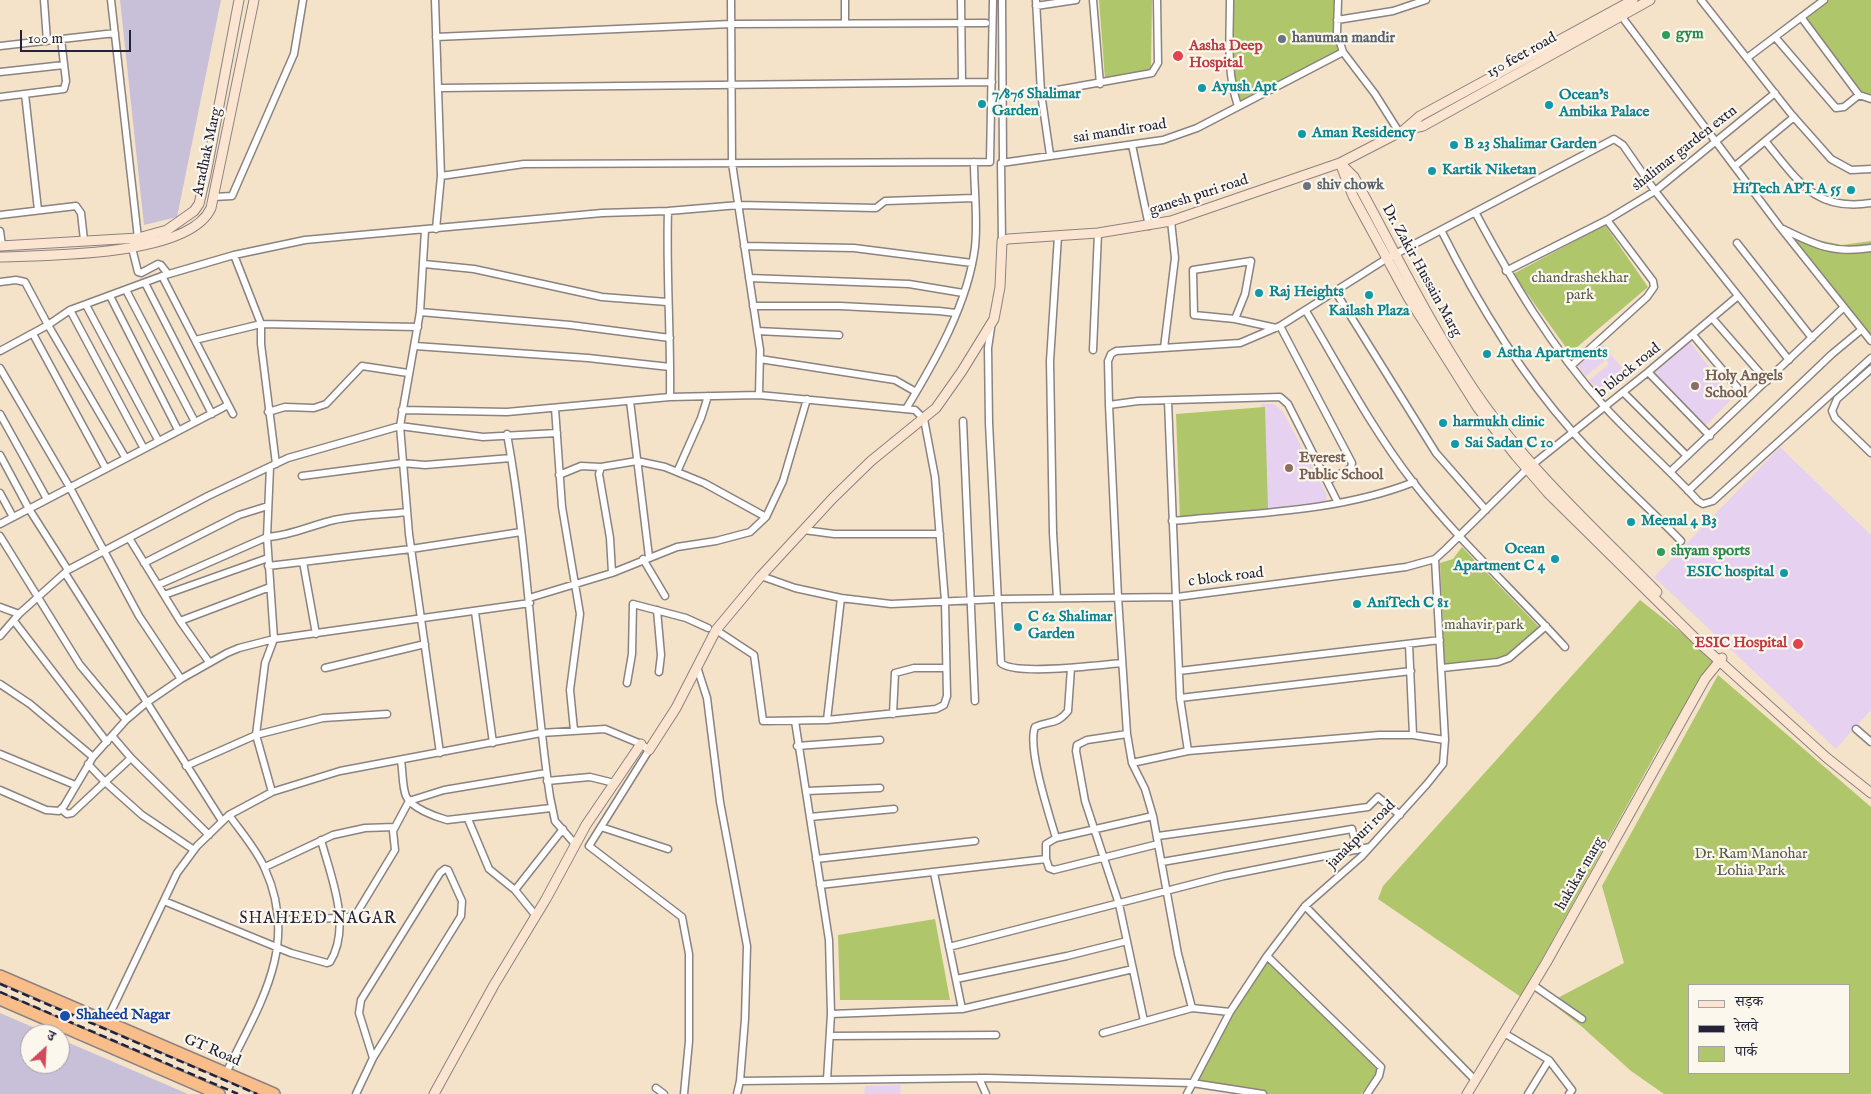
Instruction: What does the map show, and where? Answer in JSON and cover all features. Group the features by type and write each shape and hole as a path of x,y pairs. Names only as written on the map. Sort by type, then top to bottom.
{"highway":[{"name":"GT Road","path":"0,976 274,1094"},
{"path":"0,999 219,1094"}],"street":[{"path":"44,0 47,41"},
{"path":"111,0 138,238"},
{"name":"Aradhak Marg","path":"1,246 138,238 174,226 188,217 198,204 239,0"},
{"name":"Aradhak Marg","path":"0,257 86,254 132,248 177,235 200,224 209,214 254,0"},
{"path":"213,197 232,196 294,54 303,0"},
{"path":"435,0 441,176 436,229"},
{"path":"731,0 732,163 757,330 760,359 760,395"},
{"path":"845,0 845,24"},
{"path":"961,0 962,82"},
{"path":"441,176 524,164 990,162 993,0"},
{"path":"1002,0 1002,241 1000,287 988,348 1000,657 1005,667 1012,669 1071,668 1122,663"},
{"path":"1050,155 1041,93 1036,3 1076,0"},
{"path":"1093,0 1100,84"},
{"path":"1041,93 1146,75 1156,69 1158,63 1157,0"},
{"path":"1230,0 1229,64 1231,86 1238,106"},
{"path":"1338,0 1337,33 1343,52 1401,131"},
{"path":"1337,20 1426,0"},
{"name":"150 feet road","path":"1619,13 1633,0"},
{"name":"150 feet road","path":"1340,163 1401,131 1420,116 1619,13 1650,0"},
{"path":"1701,0 1794,117 1831,159 1850,170 1871,169"},
{"path":"1747,58 1824,0"},
{"path":"1619,13 1780,227 1871,341"},
{"path":"1801,17 1859,94 1871,99"},
{"path":"436,37 731,24 986,23"},
{"path":"0,46 115,33"},
{"path":"1775,37 1836,108 1844,107 1859,94"},
{"path":"0,96 64,88 61,39"},
{"name":"sai mandir road","path":"1003,162 1163,140 1197,128 1343,52"},
{"path":"0,72 64,65"},
{"path":"439,88 992,82"},
{"name":"shalimar garden extn","path":"1506,271 1607,220 1655,191 1775,93"},
{"path":"25,94 38,210"},
{"path":"1735,166 1794,117"},
{"path":"1192,1008 1178,954 1158,836 1146,789 1132,763 1127,734 1118,597 1109,405 1108,361 1111,354 1116,351 1240,343 1278,327 1390,257 1614,139 1623,144 1655,191 1789,360"},
{"path":"1765,141 1795,177 1818,197 1833,204 1871,203"},
{"path":"1132,145 1149,226"},
{"path":"906,409 956,313 972,263 975,245 974,162"},
{"name":"ganesh puri road","path":"1002,241 1098,233 1171,221 1340,163"},
{"name":"Dr. Zakir Hussain Marg","path":"1340,163 1353,196 1478,408 1530,466 1548,493 1720,662 1827,758 1871,793"},
{"path":"0,351 48,325 70,310 145,282 234,254 305,240 602,213 668,211 739,205 876,208 885,201 974,198"},
{"path":"0,215 76,206 81,213 84,240"},
{"path":"668,211 670,397"},
{"path":"1475,212 1506,271 1528,306 1571,366 1604,406 1703,504 1712,501 1871,358"},
{"path":"1571,366 1647,297 1654,287 1653,281 1607,220"},
{"path":"1164,348 1175,258 1171,221"},
{"path":"1780,227 1826,248 1845,250 1871,248"},
{"path":"0,230 1,246"},
{"path":"425,230 420,312 400,426 407,512 440,754"},
{"path":"1441,230 1494,327 1538,389 1572,431 1682,541"},
{"path":"1093,350 1098,233"},
{"path":"1057,598 1052,533 1050,380 1058,236"},
{"path":"1737,243 1812,338"},
{"path":"744,246 854,248 972,263"},
{"path":"132,248 138,272 141,273 158,264 161,265 195,340 233,414"},
{"path":"234,254 260,324 273,465 268,506 267,537 274,639 264,670 264,688 256,735 272,792"},
{"path":"1235,319 1245,294 1251,261 1193,270 1194,315 1235,319 1278,327"},
{"path":"424,264 474,269 602,296 668,302"},
{"path":"749,278 909,284 963,293"},
{"path":"0,282 16,280 25,282 125,457"},
{"path":"145,282 212,414"},
{"path":"126,290 195,422"},
{"path":"1335,291 1436,453 1486,510"},
{"path":"110,296 178,430"},
{"name":"b block road","path":"1530,466 1648,372 1738,296"},
{"path":"86,305 158,440"},
{"path":"753,306 840,306 939,310 956,313"},
{"path":"1670,472 1843,308"},
{"path":"70,310 143,448"},
{"path":"1306,311 1388,446 1414,482 1459,536 1566,647"},
{"path":"420,312 570,325 670,338"},
{"path":"1712,318 1767,381"},
{"path":"434,1094 494,985 614,782 676,708 697,667 712,629 760,576 871,461 936,408 994,319"},
{"path":"195,340 260,324 418,327"},
{"path":"1278,327 1352,463 1351,468 1327,481"},
{"path":"757,330 839,335"},
{"path":"1688,491 1832,354 1861,330"},
{"path":"32,334 105,468"},
{"path":"1692,335 1747,398"},
{"path":"415,346 588,358 670,367"},
{"path":"760,359 895,380 916,392"},
{"path":"268,412 285,407 314,408 326,404 362,366 408,373"},
{"path":"0,368 69,486 139,616 181,679"},
{"path":"1870,371 1835,401 1832,411 1835,418 1871,453"},
{"path":"1648,372 1710,436"},
{"path":"1623,392 1687,456"},
{"path":"402,410 507,412 670,397 760,395 914,410 924,419 936,476 945,601 947,696 944,705 936,709 827,720 763,721 754,654 712,629 686,618 632,604 632,654 628,683"},
{"path":"677,472 701,418 708,396"},
{"path":"1109,405 1280,396 1288,404 1338,503"},
{"path":"0,790 46,810 54,811 61,809 93,757 126,720 146,703 181,679 209,662 239,648 274,639 475,612 530,600 612,573 677,547 716,541 750,532 766,517 783,481 807,399"},
{"path":"630,401 646,558 665,596"},
{"path":"1168,401 1180,698 1188,751"},
{"path":"0,524 69,486 228,405"},
{"path":"556,408 559,475 574,585 580,614 570,690 574,730"},
{"path":"0,414 47,499"},
{"path":"963,421 975,701"},
{"path":"0,636 19,614 67,572 208,496 288,458 400,426 444,431 460,435 482,436 557,433"},
{"path":"507,434 530,600 547,781 555,821 576,844"},
{"path":"0,455 29,509 146,703 222,821"},
{"path":"302,476 402,463 425,465 511,458"},
{"path":"559,475 581,466 601,467 637,461 665,466 704,483 766,517"},
{"name":"c block road","path":"760,576 794,588 840,598 891,604 1057,598 1177,597 1406,567 1435,559 1530,466"},
{"path":"601,467 599,474 610,538 612,573"},
{"path":"1172,521 1338,503 1382,494 1414,482"},
{"path":"0,493 13,517"},
{"path":"144,563 239,514 268,506"},
{"path":"158,585 267,537 280,536 308,526 335,520 407,512"},
{"path":"804,530 834,534 940,534"},
{"path":"268,566 412,549 520,532"},
{"path":"0,536 80,665 126,720"},
{"path":"129,538 180,621 209,662"},
{"path":"164,594 268,558"},
{"name":"janakpuri road","path":"1187,1094 1230,1012 1267,956 1304,906 1370,847 1443,764 1445,740 1435,559"},
{"path":"303,562 316,634"},
{"path":"180,621 270,587"},
{"path":"827,720 840,598"},
{"path":"0,607 19,614"},
{"path":"657,610 661,655 659,672"},
{"path":"475,612 493,743"},
{"path":"14,621 107,742"},
{"path":"1442,668 1498,662 1509,658 1546,626"},
{"path":"1179,671 1440,640"},
{"path":"325,668 425,644"},
{"path":"1410,644 1413,735"},
{"name":"hakikat marg","path":"1467,1094 1533,985 1622,831 1688,708 1720,662"},
{"path":"697,667 707,698 720,802 747,946 746,1019 737,1094"},
{"path":"893,714 895,672 914,668 946,668"},
{"path":"1056,838 1035,756 1033,732 1035,727 1050,725 1059,720 1068,711 1071,668"},
{"path":"1180,698 1411,671"},
{"path":"0,684 30,704 93,757"},
{"path":"186,766 256,735 323,718 387,714"},
{"path":"795,721 797,746 806,791 829,940 831,1014 827,1080"},
{"path":"106,1022 177,874 194,850 229,815 272,792 340,771 440,754 541,733 605,729 645,747"},
{"path":"1856,729 1871,742"},
{"path":"1127,734 1087,740 1077,745 1077,760 1085,802 1118,904 1144,1022"},
{"path":"1132,763 1188,751 1379,735 1413,735 1445,740"},
{"path":"113,736 131,758 208,835"},
{"path":"797,746 880,740"},
{"path":"645,747 589,846 682,917 689,954 689,1041 684,1094"},
{"path":"0,754 75,785"},
{"path":"61,809 67,814 72,813 131,758"},
{"path":"401,761 406,796 409,801 437,817 447,820 468,819 552,808"},
{"path":"88,764 142,815 194,850"},
{"path":"278,920 355,916 395,850 392,835 409,801 444,790 546,773"},
{"path":"547,781 590,777 614,782"},
{"path":"806,791 880,788"},
{"path":"1158,836 1368,807 1378,797 1400,815"},
{"path":"810,817 894,809"},
{"path":"226,1074 271,981 277,947 278,920 273,889 264,867 229,815"},
{"path":"1153,816 1056,838 1046,844 1046,860 1049,868 1054,870 1102,856 1158,844"},
{"path":"468,819 489,868 515,890 536,916"},
{"path":"601,827 668,849"},
{"path":"264,867 333,834 365,828 395,828"},
{"path":"515,890 563,829"},
{"path":"1162,862 1352,829 1357,850"},
{"path":"164,901 277,947 321,962 330,962 340,932 339,918 320,840"},
{"path":"816,858 975,841"},
{"path":"949,946 1118,904 1168,889 1246,871 1370,847"},
{"path":"820,885 1046,860"},
{"path":"356,1094 373,1058 461,916 462,901 448,870 445,869 440,873 361,1000 359,1013 373,1058"},
{"path":"934,873 962,1009"},
{"path":"1304,906 1475,1080"},
{"path":"956,978 1068,956 1127,941"},
{"path":"1267,956 1381,1067 1379,1076 1367,1094"},
{"path":"831,1014 962,1009 1133,969"},
{"path":"1533,985 1582,1019"},
{"path":"1103,1033 1192,1008 1230,1012"},
{"path":"1504,1033 1549,1060 1572,1090 1569,1094"},
{"path":"830,1036 996,1035"},
{"path":"1528,1094 1549,1060"},
{"path":"740,1081 979,1078 1192,1083 1263,1094"},
{"path":"979,1078 986,1094"},
{"path":"656,1088 664,1094"}],"shaded area":[{"path":"120,0 221,0 177,217 144,225"},
{"name":"Holy Angels School","path":"1690,342 1733,398 1703,428 1654,373"},
{"path":"1603,345 1623,369 1598,390 1589,380 1609,364 1606,360 1586,376 1578,366"},
{"name":"Everest Public School","path":"1261,404 1274,404 1283,412 1327,495 1325,501 1266,509"},
{"name":"ESIC Hospital","path":"1780,447 1871,535 1871,710 1836,749 1654,577"},
{"path":"0,1013 26,1024 20,1024 20,1074 70,1074 70,1043 188,1094 0,1094"},
{"path":"901,1085 900,1094 864,1094 865,1086"}],"green space":[{"path":"1099,0 1152,0 1151,70 1105,79"},
{"path":"1230,0 1338,0 1337,13 1343,52 1238,106 1231,86"},
{"path":"1824,0 1871,0 1871,94 1862,96 1801,17"},
{"name":"chandrashekhar park","path":"1605,225 1648,287 1570,353 1513,274"},
{"path":"1790,234 1842,245 1871,241 1871,338"},
{"path":"1265,407 1268,509 1225,520 1180,520 1176,414"},
{"name":"mahavir park","path":"1462,547 1540,628 1504,663 1445,668 1440,563 1453,559"},
{"path":"1640,600 1706,652 1718,666 1661,744 1521,997 1378,899 1383,886"},
{"name":"Dr. Ram Manohar Lohia Park","path":"1718,675 1871,807 1871,1094 1664,1094 1631,1071 1581,1026 1550,1002 1624,963 1602,886"},
{"path":"935,919 950,1000 840,1000 838,935"},
{"path":"1267,956 1381,1067 1361,1094 1263,1094 1192,1083 1230,1012"}],"railway":[{"path":"0,984 257,1094"},
{"path":"0,992 238,1094"}],"place":[{"name":"gym","path":"1666,35"},
{"name":"hanuman mandir","path":"1282,39"},
{"name":"Aasha Deep Hospital","path":"1178,56"},
{"name":"Ayush Apt","path":"1202,88"},
{"name":"7/876 Shalimar Garden","path":"982,104"},
{"name":"Ocean's Ambika Palace","path":"1549,105"},
{"name":"Aman Residency","path":"1302,134"},
{"name":"B 23 Shalimar Garden","path":"1454,145"},
{"name":"Kartik Niketan","path":"1432,171"},
{"name":"shiv chowk","path":"1307,186"},
{"name":"HiTech APT A 55","path":"1851,190"},
{"name":"Raj Heights","path":"1259,293"},
{"name":"Kailash Plaza","path":"1369,295"},
{"name":"Astha Apartments","path":"1487,354"},
{"name":"Holy Angels School","path":"1695,386"},
{"name":"harmukh clinic","path":"1443,423"},
{"name":"Sai Sadan C 10","path":"1455,444"},
{"name":"Everest Public School","path":"1289,468"},
{"name":"Meenal 4 B3","path":"1631,522"},
{"name":"shyam sports","path":"1661,552"},
{"name":"Ocean Apartment C 4","path":"1555,559"},
{"name":"ESIC hospital","path":"1784,573"},
{"name":"AniTech C 81","path":"1357,604"},
{"name":"C 62 Shalimar Garden","path":"1018,627"},
{"name":"ESIC Hospital","path":"1798,644"},
{"name":"Shaheed Nagar","path":"65,1016"}],"district":[{"name":"SHAHEED NAGAR","path":"318,920"}]}
